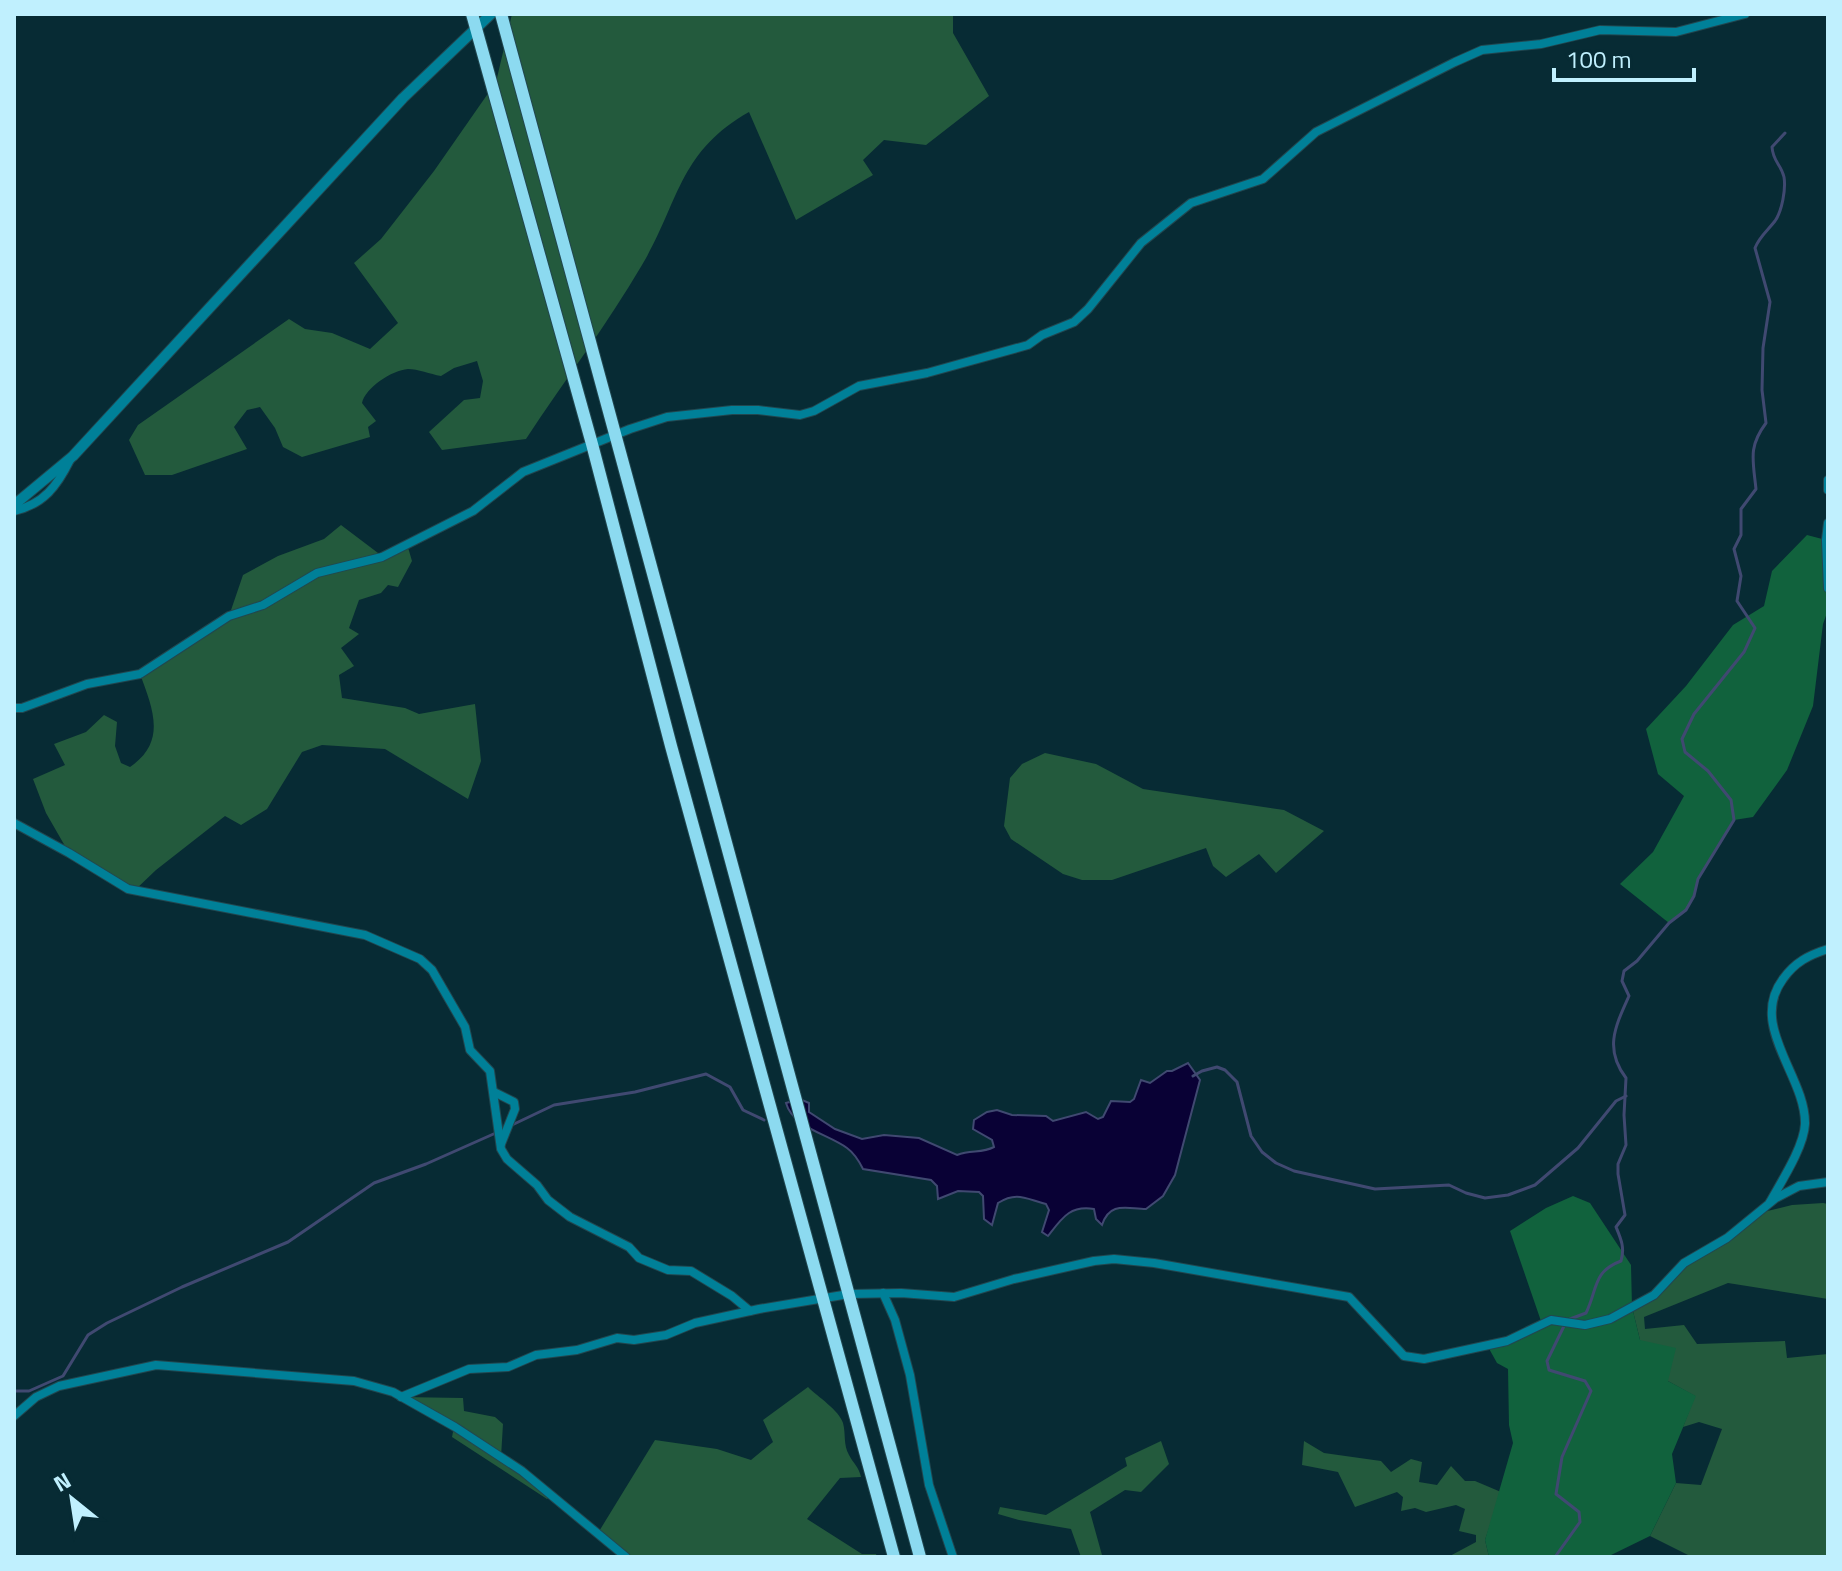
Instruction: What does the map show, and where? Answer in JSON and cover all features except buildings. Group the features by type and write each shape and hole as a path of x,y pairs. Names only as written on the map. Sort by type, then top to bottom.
{"highway":[{"path":"472,14 894,1557"},
{"path":"501,14 920,1557"}],"street":[{"path":"14,505 73,456 403,98 491,14"},
{"path":"14,708 22,708 87,684 140,674 229,616 263,605 317,573 382,557 473,511 523,472 667,417 758,410 800,415 814,411 859,386 927,373 1028,345 1042,335 1074,322 1141,243 1191,203 1263,179 1316,132 1482,50 1541,44 1600,30 1676,32 1745,14"},
{"path":"14,511 38,503 51,493 73,456"},
{"path":"1828,480 1828,490"},
{"path":"1828,523 1828,588"},
{"path":"14,823 128,889 365,935 420,959 432,970 465,1027 470,1050 490,1071 501,1144 507,1159 570,1217 629,1247 639,1258 668,1270 691,1271 750,1311"},
{"path":"1767,1206 1801,1142 1805,1128 1804,1105 1772,1023 1777,988 1800,960 1828,949"},
{"path":"494,1092 514,1102 515,1109 501,1144"},
{"path":"401,1397 469,1369 508,1367 536,1355 577,1350 617,1338 634,1340 666,1335 695,1323 750,1311 849,1294 954,1297 1014,1279 1114,1259 1154,1263 1349,1297 1404,1356 1424,1359 1507,1341 1551,1320 1585,1325 1610,1319 1654,1295 1684,1263 1727,1238 1767,1206 1799,1186 1828,1182"},
{"path":"883,1293 895,1320 910,1375 929,1485 953,1557"},
{"path":"14,1416 36,1397 59,1386 156,1365 354,1381 401,1397 455,1427 522,1471 626,1557"}],"green space":[{"path":"512,14 953,14 953,33 989,96 926,145 884,140 863,160 873,175 796,220 749,112 726,128 694,162 629,287 526,439 442,450 429,432 464,400 480,398 483,381 477,361 441,376 408,369 380,381 362,403 376,421 368,427 370,437 302,457 283,447 275,428 260,407 247,410 234,427 247,449 172,475 145,475 129,440 138,425 289,319 305,329 332,333 370,349 398,323 354,263 381,239 434,171 496,82"},
{"path":"341,525 382,556 407,544 412,561 398,587 388,585 381,593 359,600 349,628 359,634 341,648 354,666 339,675 342,698 405,708 419,714 475,704 481,761 468,799 385,749 322,745 302,752 267,809 241,825 225,816 134,891 69,853 46,813 33,779 65,765 54,744 86,732 104,715 117,722 115,746 121,763 130,767 142,757 153,736 152,712 140,674 229,616 243,575 278,556 324,539"},
{"path":"1807,535 1826,540 1828,610 1823,624 1813,706 1787,770 1753,817 1734,820 1698,879 1694,896 1686,910 1669,923 1620,884 1653,852 1684,796 1658,774 1646,729 1686,686 1733,625 1764,606 1772,571"},
{"path":"1045,753 1096,764 1143,789 1284,810 1324,831 1276,873 1259,854 1226,877 1213,866 1206,848 1112,880 1082,880 1063,874 1011,839 1004,826 1010,778 1022,764"},
{"path":"1573,1196 1590,1203 1631,1265 1632,1307 1640,1340 1676,1348 1668,1381 1696,1396 1672,1454 1676,1483 1650,1536 1607,1557 1489,1557 1485,1540 1513,1443 1509,1425 1508,1369 1497,1363 1487,1345 1542,1324 1510,1231 1546,1208"},
{"path":"1828,1204 1828,1299 1728,1283 1644,1317 1645,1329 1684,1325 1697,1344 1785,1341 1787,1358 1828,1354 1828,1556 1692,1557 1650,1536 1676,1483 1701,1485 1722,1429 1699,1422 1683,1427 1695,1396 1668,1381 1640,1340 1632,1307 1654,1295 1684,1263 1759,1213 1792,1205"},
{"path":"808,1387 841,1418 847,1451 861,1477 840,1478 807,1519 862,1554 876,1554 877,1557 626,1557 598,1533 655,1440 717,1449 751,1460 773,1442 763,1420"},
{"path":"401,1397 463,1398 464,1411 495,1417 503,1424 501,1457 551,1495 547,1499 452,1437 454,1427"},
{"path":"1161,1441 1169,1464 1141,1492 1125,1490 1090,1512 1102,1555 1081,1557 1071,1529 998,1514 1000,1507 1046,1515 1127,1466 1125,1458"},
{"path":"1304,1441 1324,1453 1381,1461 1391,1472 1411,1459 1422,1462 1419,1482 1437,1485 1451,1466 1465,1481 1475,1481 1501,1492 1485,1540 1489,1557 1448,1557 1476,1542 1476,1535 1459,1531 1465,1509 1456,1505 1426,1512 1415,1508 1401,1511 1403,1497 1397,1492 1355,1507 1338,1472 1302,1465"}],"shaded area":[{"path":"1188,1063 1200,1080 1175,1175 1163,1196 1146,1209 1114,1209 1102,1225 1096,1219 1094,1209 1073,1211 1062,1218 1048,1236 1042,1232 1049,1210 1046,1204 1022,1197 1005,1199 998,1203 992,1225 984,1219 983,1196 979,1192 958,1191 938,1199 937,1186 931,1180 863,1169 850,1150 803,1125 786,1103 800,1099 809,1103 809,1112 835,1129 862,1139 884,1135 919,1138 957,1155 994,1147 992,1140 973,1129 974,1120 987,1112 997,1110 1012,1115 1046,1116 1053,1121 1086,1112 1098,1119 1103,1117 1111,1101 1130,1102 1134,1099 1141,1080 1150,1083 1167,1071"}],"waterway":[{"path":"1570,1319 1586,1313 1600,1276 1621,1261 1622,1256 1622,1244 1616,1227 1625,1215 1618,1164 1626,1145 1626,1078 1615,1057 1614,1038 1629,996 1622,981 1624,971 1637,961 1669,923 1686,910 1694,896 1698,879 1734,820 1731,800 1708,771 1685,752 1682,739 1694,714 1744,652 1755,628 1737,601 1741,576 1734,549 1741,535 1741,509 1756,489 1754,447 1766,423 1762,390 1763,348 1770,302 1755,248 1775,221 1781,206 1784,177 1772,147 1785,133"},
{"path":"1193,1076 1217,1067 1225,1070 1237,1082 1251,1136 1262,1152 1294,1171 1375,1189 1449,1185 1485,1198 1508,1195 1535,1185 1578,1148 1616,1101 1626,1096"},
{"path":"512,1125 554,1105 635,1092 706,1074 730,1087 743,1110 764,1120"},
{"path":"14,1391 29,1391 63,1376 88,1335 107,1323 288,1242 374,1183 498,1132"},
{"path":"1555,1557 1580,1522 1579,1512 1556,1494 1562,1457 1591,1391 1585,1381 1549,1370 1547,1361 1565,1324"}]}
